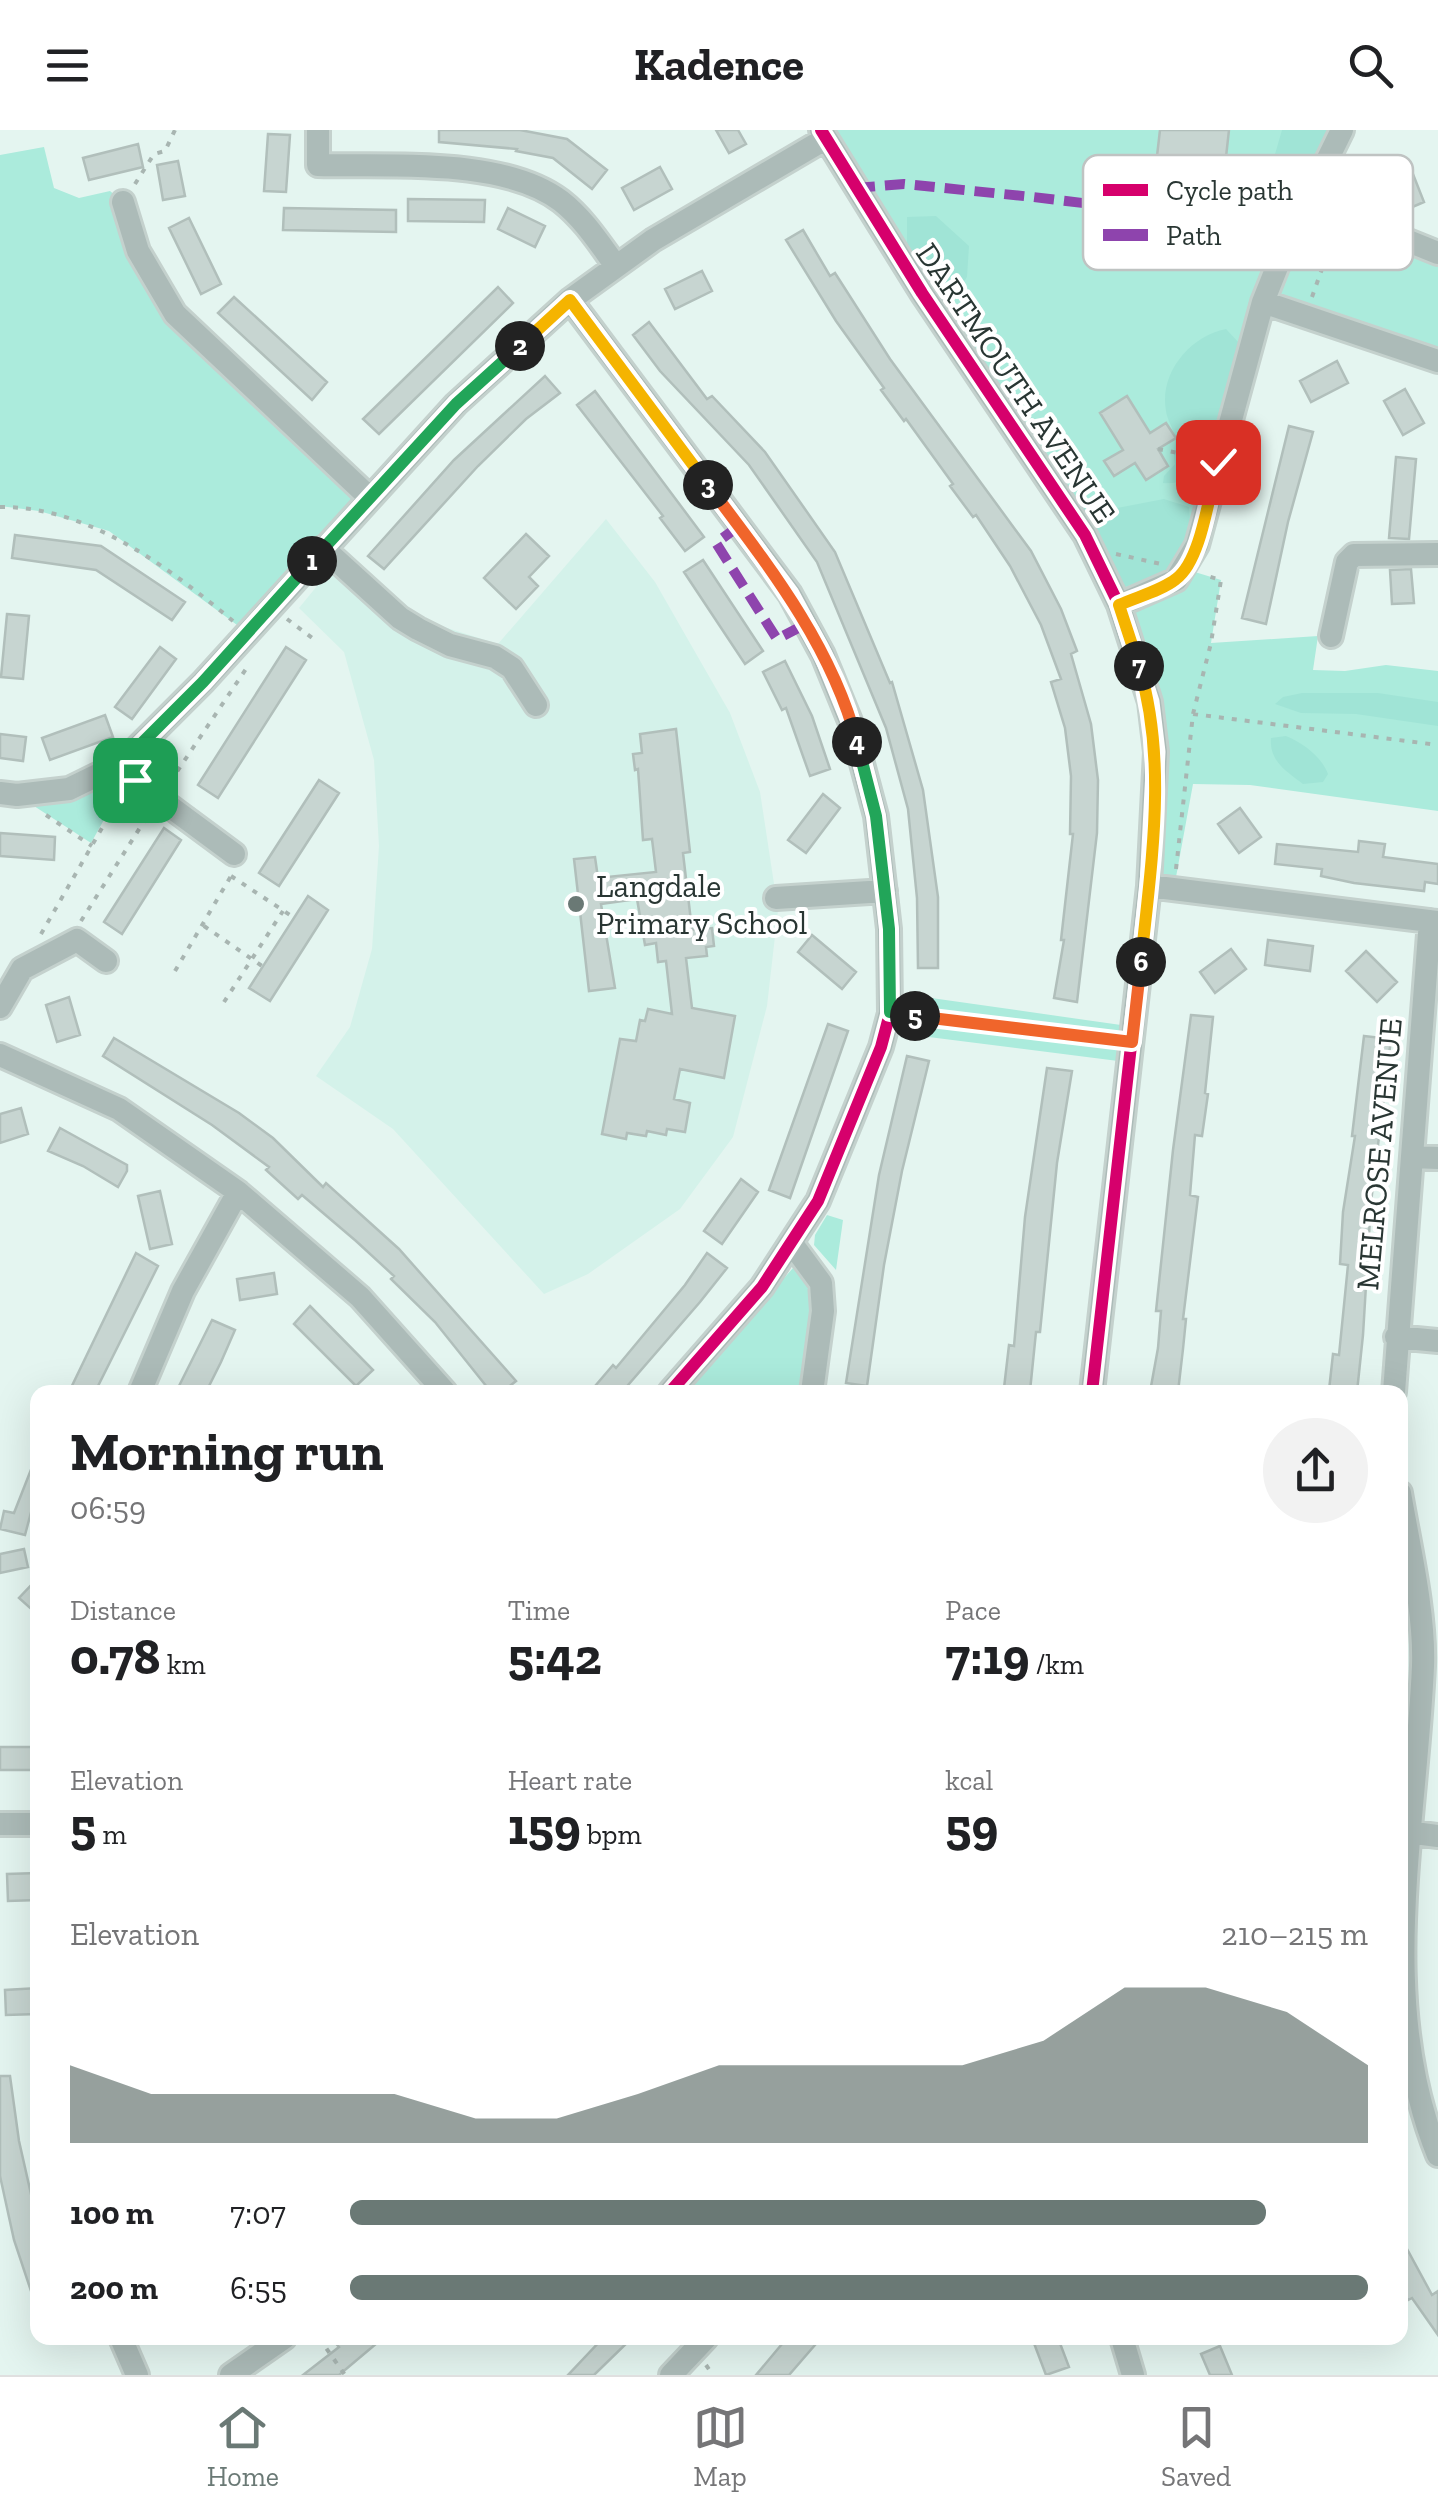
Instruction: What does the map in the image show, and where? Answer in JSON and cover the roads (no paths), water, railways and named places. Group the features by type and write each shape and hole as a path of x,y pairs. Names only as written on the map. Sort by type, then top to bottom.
{"street":[{"path":"318,130 317,174 491,172 511,176 546,191 574,212 616,266"},
{"path":"1330,155 1342,130"},
{"path":"9,794 68,789 126,770 369,496 456,404 570,300 616,266 823,134"},
{"name":"DARTMOUTH AVENUE","path":"823,134 922,293 1092,548 1119,605 1154,722 1155,807 1148,886 1093,1385"},
{"path":"123,202 138,251 175,314 369,496"},
{"path":"1413,242 1438,252"},
{"path":"1119,605 1176,580 1197,545 1263,302 1276,270"},
{"path":"570,300 790,594 823,655 852,726 871,798 889,929 890,1012 881,1047 818,1201 762,1286 676,1385"},
{"path":"1263,302 1438,361"},
{"path":"324,548 400,618 450,645 495,658 512,668 536,705"},
{"path":"1332,636 1347,562 1354,555 1438,554"},
{"path":"126,770 233,865"},
{"path":"1148,886 1434,922"},
{"path":"776,898 885,891"},
{"name":"MELROSE AVENUE","path":"1394,1385 1434,922"},
{"path":"0,1007 22,969 77,940 106,961"},
{"path":"0,1054 119,1109 238,1192 360,1297 439,1385"},
{"path":"1412,1158 1438,1158"},
{"path":"143,1385 183,1292 238,1192"},
{"path":"792,1244 821,1283 823,1311 813,1385"},
{"path":"1396,1337 1438,1341"},
{"path":"1408,1542 1423,1661 1408,1803"},
{"path":"1414,1579 1438,1575"},
{"path":"0,1824 30,1824"},
{"path":"1408,1831 1438,1836"},
{"path":"1408,2039 1426,2124 1438,2155"},
{"path":"125,2345 138,2375"},
{"path":"231,2375 274,2345"},
{"path":"672,2375 700,2345"},
{"path":"1124,2345 1134,2375"}],"place":[{"name":"Langdale Primary School","path":"576,904"}]}
